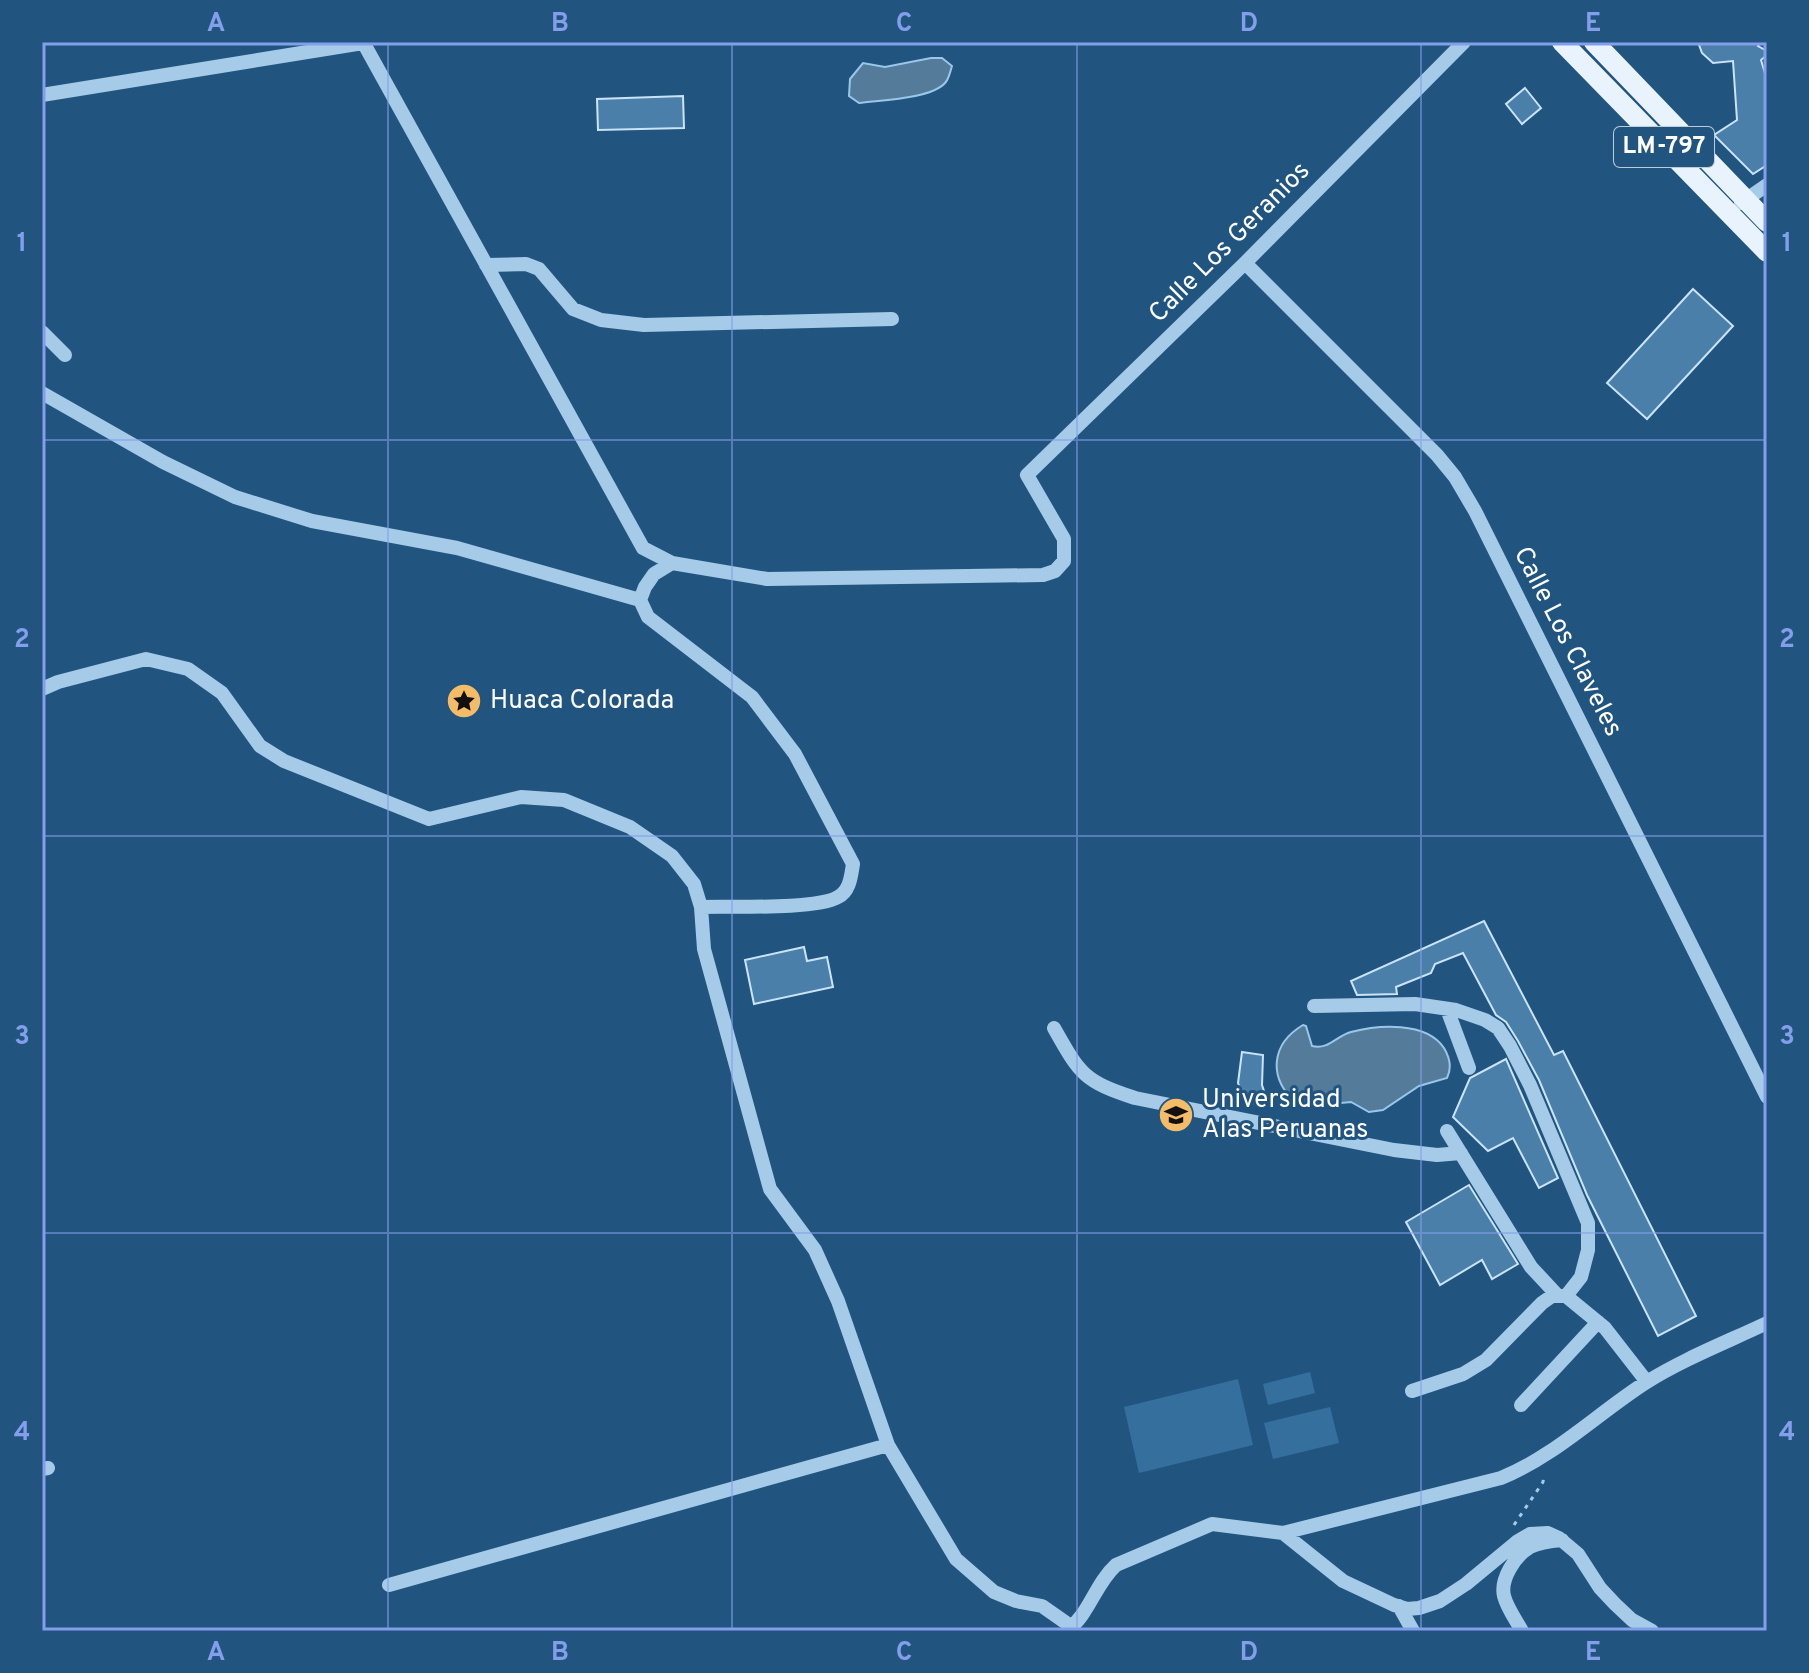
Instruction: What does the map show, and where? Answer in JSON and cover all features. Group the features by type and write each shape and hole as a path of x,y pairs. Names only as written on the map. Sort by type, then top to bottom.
{"main road":[{"name":"LM-797","path":"1562,42 1767,252"},
{"name":"LM-797","path":"1594,42 1767,222"}],"street":[{"path":"42,95 331,44 363,42 643,548 672,563"},
{"name":"Calle Los Geranios","path":"672,563 767,579 1043,575 1055,571 1064,561 1064,539 1027,475 1245,263 1464,42"},
{"path":"1728,212 1767,185"},
{"name":"Calle Los Claveles","path":"1245,263 1437,455 1455,477 1475,511 1767,1097"},
{"path":"486,265 526,264 539,269 573,309 601,320 644,325 892,319"},
{"path":"42,332 65,355"},
{"path":"42,393 150,455 235,497 312,521 457,548 640,600 648,617 752,697 795,754 853,864 851,882 838,897 799,905 701,907"},
{"path":"640,600 654,574 672,563"},
{"path":"42,689 146,659 188,669 222,693 260,746 284,761 429,819 521,797 564,800 630,827 672,856 694,884 701,907 704,949 770,1189 815,1250 838,1301 888,1445 956,1559 994,1592 1016,1601 1042,1606 1070,1629 1085,1613 1106,1573 1125,1559 1212,1524 1283,1533 1501,1478 1547,1453 1647,1382 1767,1323"},
{"path":"1314,1006 1415,1004 1447,1009 1485,1020 1498,1028 1530,1085 1588,1223 1588,1250 1581,1277 1562,1296 1552,1296 1542,1303 1475,1368 1412,1391"},
{"path":"1447,1009 1469,1068"},
{"path":"1054,1028 1077,1068 1090,1080 1135,1098 1394,1150 1437,1155 1461,1153"},
{"path":"1447,1131 1531,1267 1562,1296 1598,1322 1647,1382"},
{"path":"1521,1405 1598,1322"},
{"path":"389,1585 888,1445"},
{"path":"1283,1533 1343,1581 1399,1606 1419,1608 1440,1601 1466,1584 1530,1534 1548,1533 1578,1554 1600,1588 1615,1604 1632,1620 1652,1631"},
{"path":"1522,1631 1504,1598 1503,1586 1507,1574 1530,1547 1562,1540"},
{"path":"1399,1606 1413,1631"}],"path":[{"path":"1511,1529 1543,1482 1547,1453"}],"shaded area":[{"path":"942,58 952,66 946,81 938,88 917,96 859,103 849,96 850,79 863,63 885,67"},
{"path":"1303,1025 1312,1046 1318,1047 1351,1032 1374,1028 1401,1027 1426,1033 1444,1048 1450,1063 1449,1074 1447,1078 1419,1086 1383,1110 1369,1112 1351,1102 1320,1105 1295,1102 1280,1082 1277,1061 1284,1042"},
{"path":"1310,1372 1315,1393 1268,1405 1263,1384"},
{"path":"1238,1379 1253,1445 1139,1473 1124,1407"},
{"path":"1330,1407 1339,1443 1273,1459 1264,1423"}],"building":[{"path":"1698,42 1760,42 1758,46 1767,51 1761,60 1767,80 1767,165 1753,174 1714,135 1737,120 1733,61 1713,63 1702,53"},
{"path":"1525,88 1541,108 1522,124 1506,104"},
{"path":"683,96 684,128 598,130 597,99"},
{"path":"1693,289 1733,326 1647,419 1607,383"},
{"path":"1484,921 1554,1055 1563,1051 1696,1316 1658,1336 1587,1195 1539,1080 1506,1022 1496,1015 1463,953 1435,964 1431,973 1396,987 1397,994 1357,995 1351,981"},
{"path":"804,947 807,961 827,957 833,987 754,1004 745,960"},
{"path":"1242,1052 1263,1055 1262,1085 1267,1100 1250,1104 1243,1096 1238,1083"},
{"path":"1506,1059 1558,1178 1539,1188 1513,1138 1488,1151 1453,1117 1470,1078"},
{"path":"1469,1185 1518,1264 1492,1279 1482,1260 1440,1285 1406,1222"}],"place":[{"name":"Huaca Colorada","path":"464,701"},
{"name":"Universidad Alas Peruanas","path":"1176,1115"}]}
